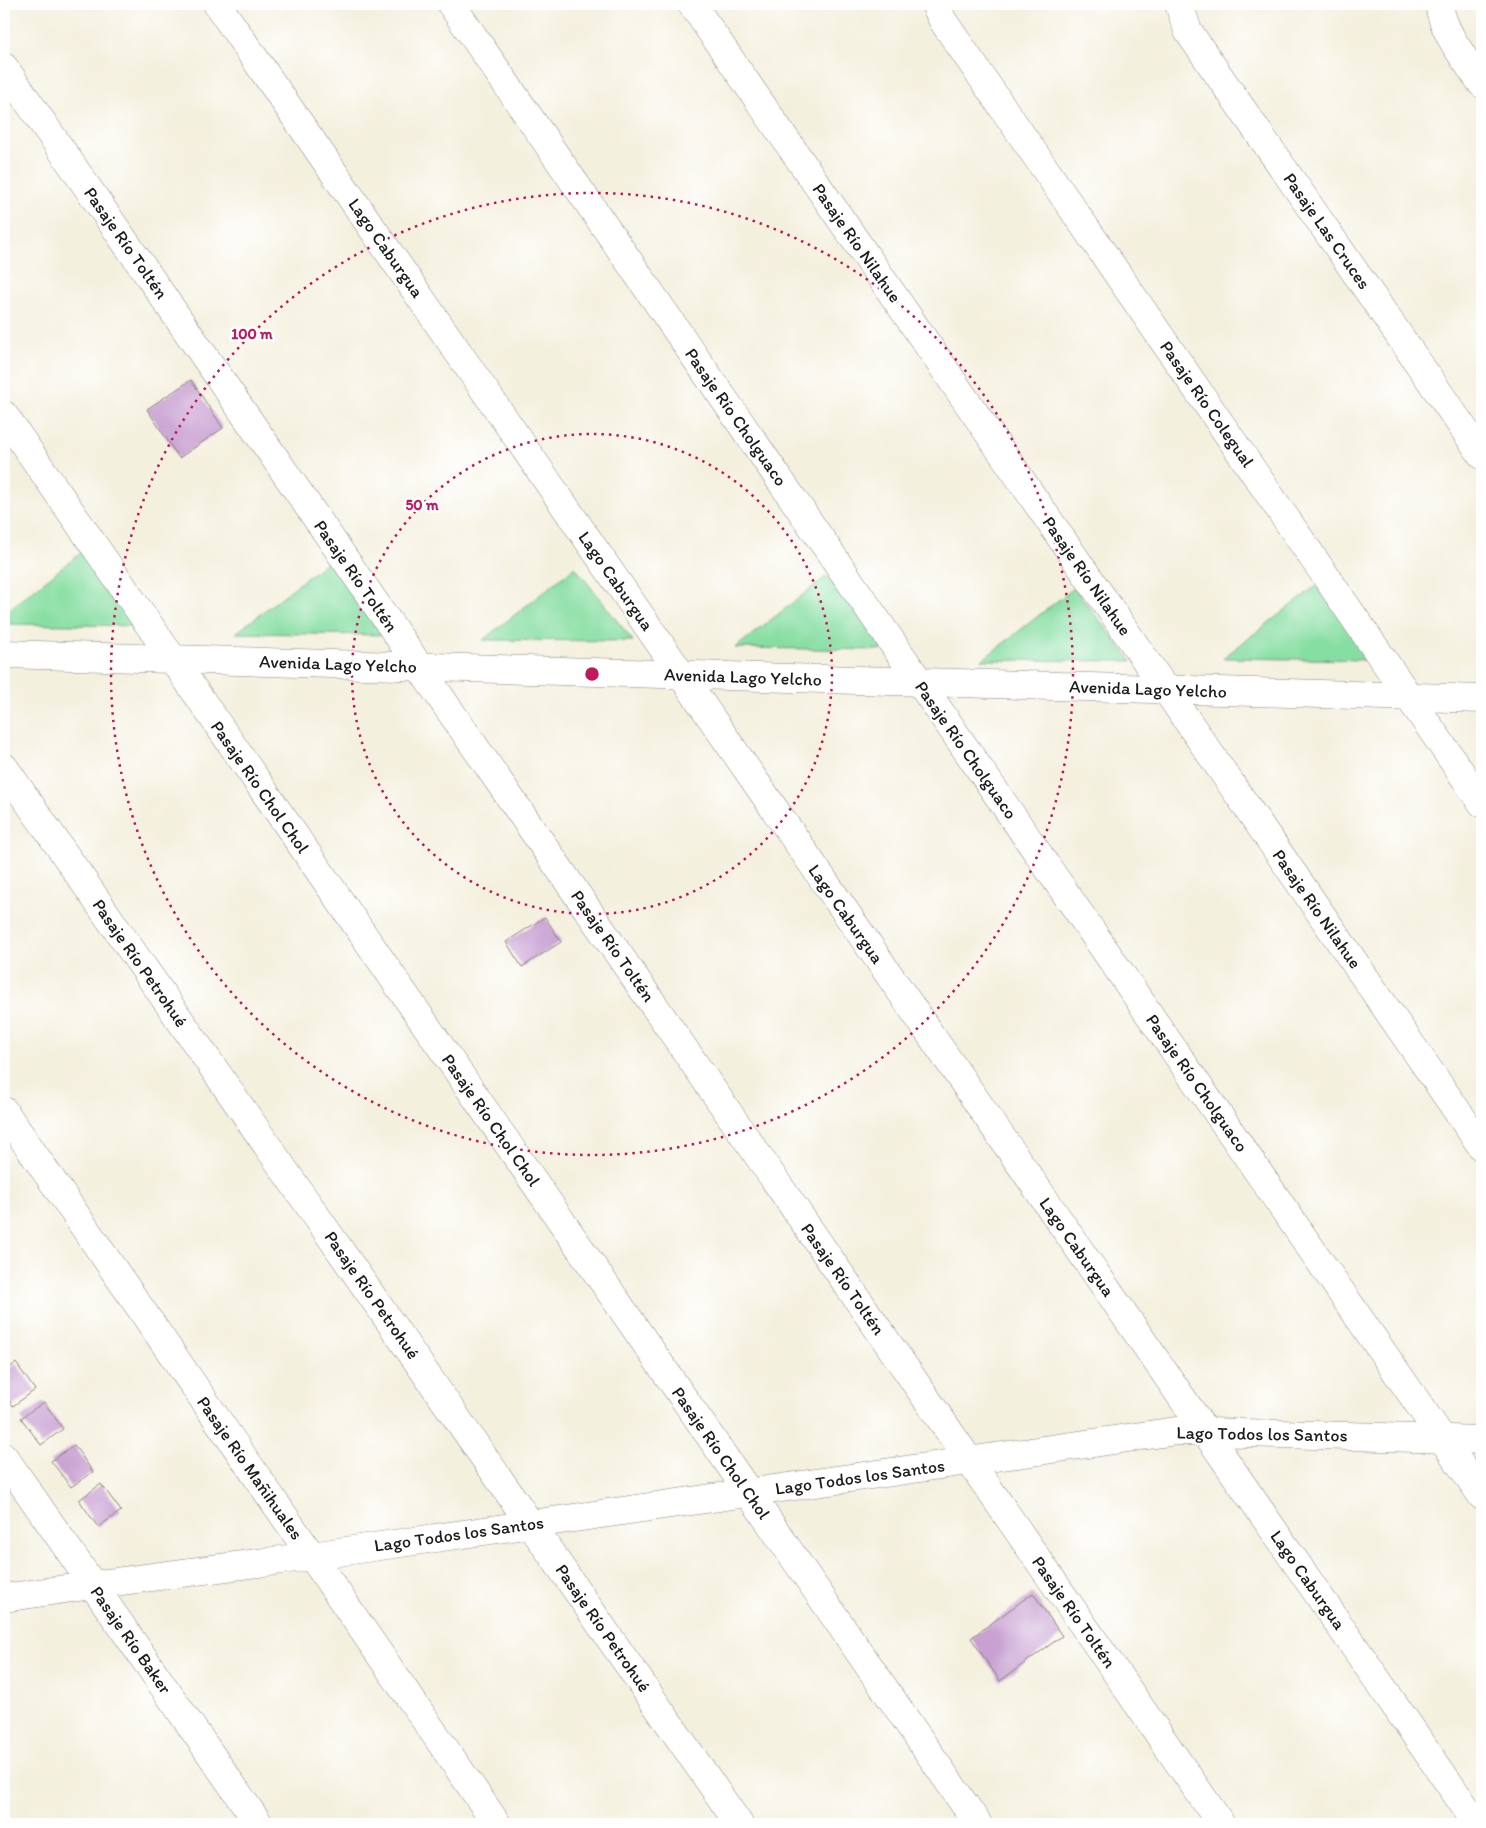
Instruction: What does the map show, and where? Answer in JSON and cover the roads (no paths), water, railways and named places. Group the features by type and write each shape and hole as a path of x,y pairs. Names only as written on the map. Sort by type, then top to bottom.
{"street":[{"name":"Lago Caburgua","path":"217,4 1477,1824"},
{"name":"Pasaje Río Cholguaco","path":"451,4 1482,1496"},
{"name":"Pasaje Río Nilahue","path":"692,4 1482,1148"},
{"name":"Pasaje Río Colegual","path":"935,4 942,21 1482,803"},
{"name":"Pasaje Las Cruces","path":"1178,4 1188,31 1482,455"},
{"path":"1439,4 1452,40 1482,84"},
{"name":"Pasaje Río Toltén","path":"4,67 1221,1824"},
{"name":"Pasaje Río Chol Chol","path":"4,415 978,1824"},
{"name":"Avenida Lago Yelcho","path":"4,654 1482,699"},
{"name":"Pasaje Río Petrohué","path":"4,766 739,1824"},
{"name":"Pasaje Río Mañihuales","path":"4,1111 497,1824"},
{"name":"Lago Todos los Santos","path":"4,1598 92,1584 311,1556 1176,1432 1482,1440"},
{"name":"Pasaje Río Baker","path":"4,1457 259,1824"}]}
